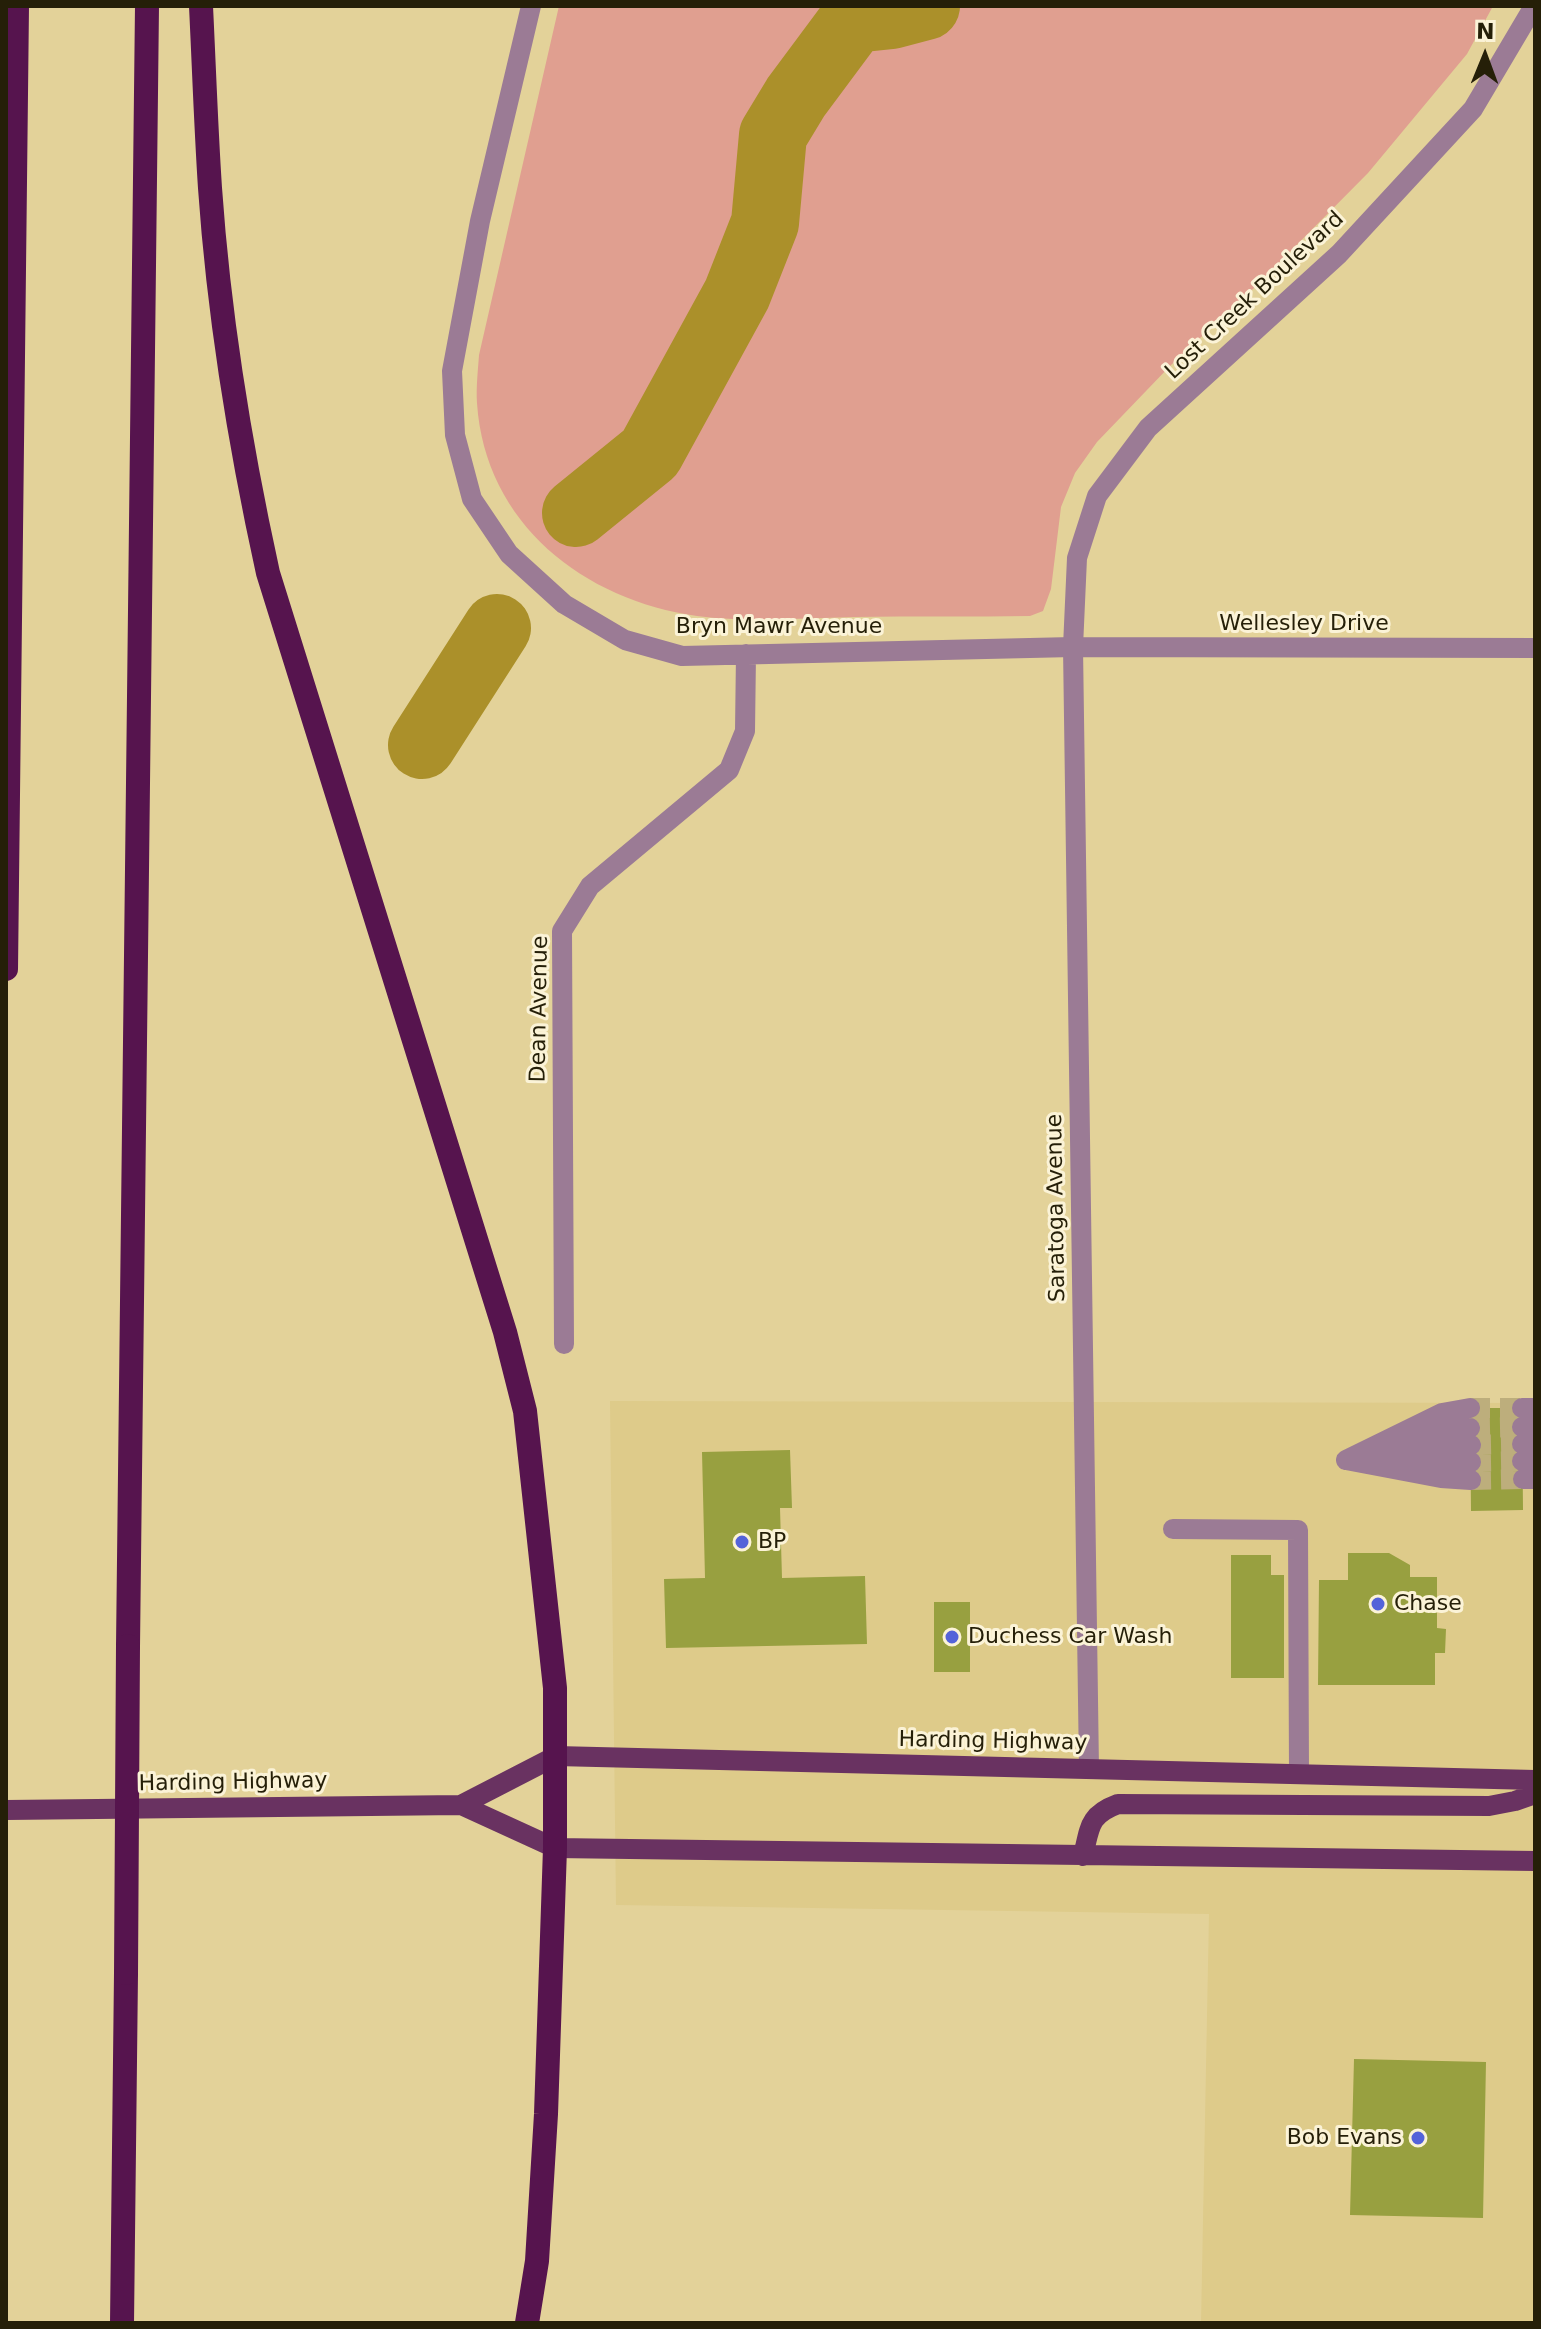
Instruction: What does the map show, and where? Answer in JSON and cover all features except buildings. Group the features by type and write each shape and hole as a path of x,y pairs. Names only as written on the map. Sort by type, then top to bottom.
{"highway":[{"path":"6,969 17,6"},
{"path":"122,2323 147,6"},
{"path":"201,6 210,191 233,393 268,573 505,1332 525,1411 555,1688 556,1756 546,2114 537,2261 527,2323"}],"main road":[{"name":"Harding Highway","path":"461,1805 556,1756 1535,1780"},
{"path":"1083,1856 1092,1819 1103,1809 1118,1804 1489,1806 1535,1794"},
{"name":"Harding Highway","path":"6,1810 461,1805 555,1848 1535,1861"}],"street":[{"name":"Bryn Mawr Avenue","path":"531,6 480,221 452,371 455,435 472,499 509,554 564,604 625,640 682,656 1073,647"},
{"name":"Lost Creek Boulevard","path":"1073,647 1077,558 1097,496 1148,428 1339,254 1473,109 1534,6"},
{"name":"Wellesley Drive","path":"1073,647 1535,648"},
{"name":"Saratoga Avenue","path":"1073,647 1089,1769"},
{"name":"Dean Avenue","path":"564,1344 562,931 590,886 729,770 745,731 746,654"},
{"path":"1442,1431 1471,1445 1441,1478 1346,1460 1442,1431"},
{"path":"1173,1529 1298,1530 1299,1773"}],"shaded area":[{"path":"559,6 1493,6 1467,54 1368,173 1254,288 1171,365 1097,442 1075,473 1061,507 1051,589 1043,611 1030,616 756,620 697,616 655,607 616,593 580,573 548,549 520,519 499,485 484,446 477,403 479,355"},
{"path":"610,1401 1535,1403 1535,2323 1201,2323 1209,1914 616,1905"}],"waterway":[{"path":"576,513 650,453 737,294 765,223 773,135 796,97 854,19 892,15 926,6"},
{"path":"422,745 497,628"}],"tunnel":[{"path":"1470,1408 1522,1408"},
{"path":"1470,1428 1522,1427"},
{"path":"1471,1445 1522,1444"},
{"path":"1471,1462 1522,1461"},
{"path":"1471,1480 1523,1479"}],"place":[{"name":"BP","path":"742,1542"},
{"name":"Chase","path":"1378,1604"},
{"name":"Duchess Car Wash","path":"952,1637"},
{"name":"Bob Evans","path":"1418,2138"}]}
